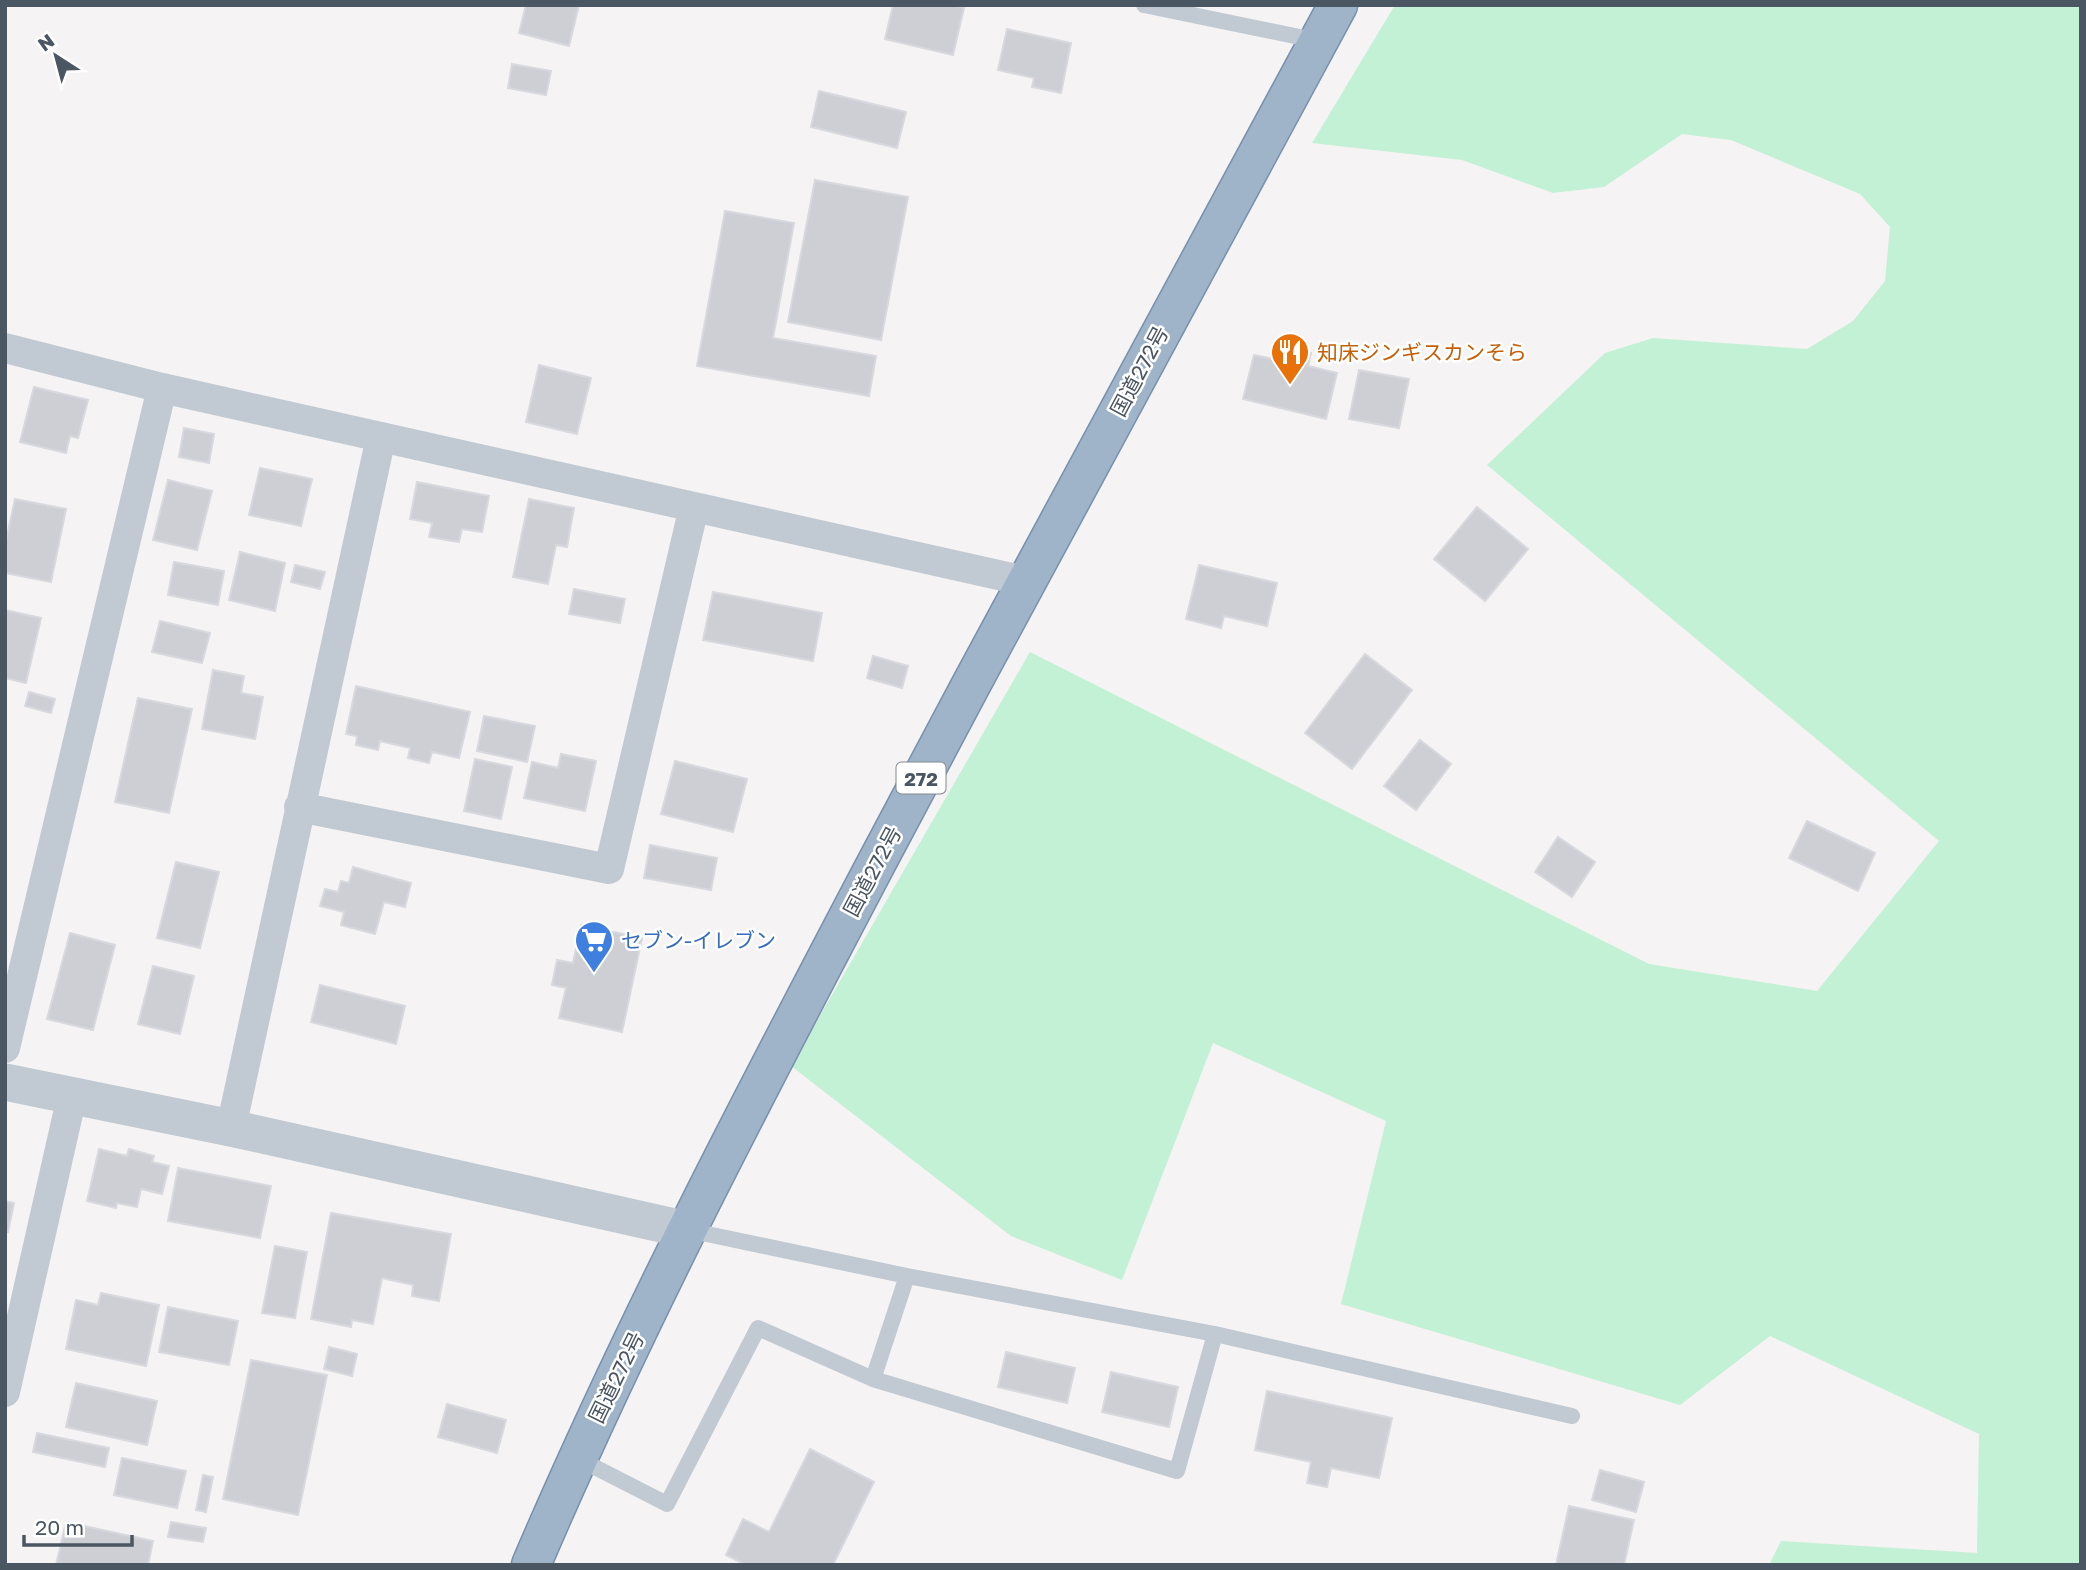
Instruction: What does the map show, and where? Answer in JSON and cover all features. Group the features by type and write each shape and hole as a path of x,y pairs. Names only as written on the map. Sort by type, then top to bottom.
{"highway":[{"name":"国道272号","path":"531,1565 576,1458 787,1034 1025,581 1338,5"}],"street":[{"path":"5,348 162,388 1025,581"},
{"path":"5,1048 162,388"},
{"path":"231,1128 381,437"},
{"path":"299,807 609,869 694,507"},
{"path":"5,1083 231,1128 688,1230"},
{"path":"5,1392 72,1096"}],"lane":[{"path":"1144,5 1318,41"},
{"path":"688,1230 907,1276 1215,1335 1572,1416"},
{"path":"873,1379 907,1276"},
{"path":"576,1458 667,1504 758,1328 873,1379 1177,1471 1215,1335"}],"green space":[{"path":"1395,5 2081,5 2081,1565 1769,1565 1781,1541 1977,1553 1979,1434 1770,1336 1680,1405 1341,1304 1386,1121 1213,1043 1122,1280 1011,1236 791,1066 1030,652 1649,964 1817,991 1939,841 1487,465 1605,353 1653,338 1807,349 1853,321 1885,281 1890,227 1860,194 1731,140 1682,134 1604,187 1553,193 1462,160 1312,143"}],"building":[{"path":"526,5 579,5 569,46 519,33"},
{"path":"893,5 953,5 964,8 953,55 885,39"},
{"path":"1007,29 1071,43 1061,93 1032,87 1034,78 998,70"},
{"path":"512,64 551,71 546,95 508,88"},
{"path":"819,91 906,112 897,148 811,127"},
{"path":"815,180 908,197 881,340 788,322"},
{"path":"725,211 794,223 773,338 876,356 869,396 697,366"},
{"name":"知床ジンギスカンそら","path":"1286,347 1311,353 1308,366 1337,373 1326,419 1243,399 1254,355 1282,361"},
{"path":"539,365 591,378 577,434 526,422"},
{"path":"1359,370 1409,379 1399,428 1349,419"},
{"path":"34,387 88,400 78,438 70,436 66,453 20,442"},
{"path":"184,428 214,434 209,463 179,457"},
{"path":"260,468 312,479 301,526 249,515"},
{"path":"168,480 212,491 197,550 153,540"},
{"path":"417,482 489,496 482,532 462,529 459,542 429,537 432,523 410,519"},
{"path":"15,499 66,509 51,582 5,573 5,545"},
{"path":"529,499 574,508 567,547 556,545 548,584 513,577"},
{"path":"1477,507 1528,549 1485,601 1434,559"},
{"path":"240,552 285,563 275,611 229,600"},
{"path":"174,562 224,571 218,605 168,595"},
{"path":"295,565 325,572 320,589 291,582"},
{"path":"1199,565 1277,583 1267,626 1224,616 1221,628 1186,619"},
{"path":"574,589 625,599 620,623 569,614"},
{"path":"713,592 822,613 813,661 703,640"},
{"path":"5,610 41,618 26,683 5,678"},
{"path":"160,621 210,633 202,663 152,652"},
{"path":"1365,654 1412,690 1352,769 1305,733"},
{"path":"873,656 908,666 902,688 867,678"},
{"path":"213,670 244,676 241,693 263,697 255,739 202,729"},
{"path":"356,686 470,712 459,758 432,752 429,763 408,758 410,748 380,741 378,750 356,745 357,736 346,734"},
{"path":"29,692 55,699 51,713 25,706"},
{"path":"138,698 192,709 169,813 115,802"},
{"path":"484,716 535,726 527,762 477,751"},
{"path":"1420,740 1451,764 1416,810 1384,786"},
{"path":"561,754 596,761 585,811 524,798 532,762 558,768"},
{"path":"475,759 512,767 501,819 464,811"},
{"path":"675,761 747,779 733,832 661,814"},
{"path":"1807,821 1875,853 1858,891 1789,858"},
{"path":"1558,837 1595,862 1572,897 1535,872"},
{"path":"650,845 717,858 711,890 644,878"},
{"path":"176,862 219,872 200,948 157,938"},
{"path":"353,867 411,883 405,907 384,902 375,934 341,925 344,912 320,906 325,889 338,892 341,881 349,883"},
{"name":"セブン-イレブン","path":"581,925 642,938 622,1032 559,1018 566,988 552,985 557,960 573,963"},
{"path":"70,933 115,945 93,1030 47,1019"},
{"path":"153,966 194,976 180,1034 138,1024"},
{"path":"320,985 405,1006 396,1044 311,1022"},
{"path":"99,1149 127,1156 129,1149 154,1156 152,1162 169,1166 162,1194 141,1189 137,1207 117,1203 116,1208 87,1201"},
{"path":"178,1168 271,1186 260,1238 168,1221"},
{"path":"5,1201 14,1203 8,1232 5,1232"},
{"path":"331,1213 451,1234 439,1301 412,1296 413,1285 382,1278 373,1324 352,1320 351,1327 311,1319"},
{"path":"275,1246 307,1252 295,1318 262,1313"},
{"path":"101,1293 159,1305 146,1366 66,1349 76,1300 98,1305"},
{"path":"168,1307 238,1321 229,1365 159,1352"},
{"path":"329,1347 357,1354 352,1376 324,1369"},
{"path":"1006,1352 1075,1368 1067,1403 998,1387"},
{"path":"251,1360 327,1375 298,1515 223,1499"},
{"path":"1111,1372 1178,1387 1169,1427 1102,1412"},
{"path":"76,1383 157,1401 147,1445 66,1427"},
{"path":"1267,1391 1392,1418 1379,1478 1331,1468 1327,1487 1307,1483 1311,1462 1255,1450"},
{"path":"447,1404 506,1420 497,1453 438,1437"},
{"path":"37,1433 109,1448 105,1467 33,1452"},
{"path":"810,1449 874,1482 833,1565 746,1565 726,1555 743,1519 769,1532"},
{"path":"122,1458 186,1471 177,1508 114,1495"},
{"path":"1600,1470 1644,1482 1636,1512 1592,1500"},
{"path":"203,1475 213,1477 206,1512 196,1510"},
{"path":"1569,1506 1634,1520 1624,1565 1556,1565"},
{"path":"66,1522 153,1541 148,1565 56,1565"},
{"path":"171,1522 206,1528 203,1542 168,1537"}],"place":[{"name":"知床ジンギスカンそら","path":"1290,386"},
{"name":"セブン-イレブン","path":"594,974"}]}
